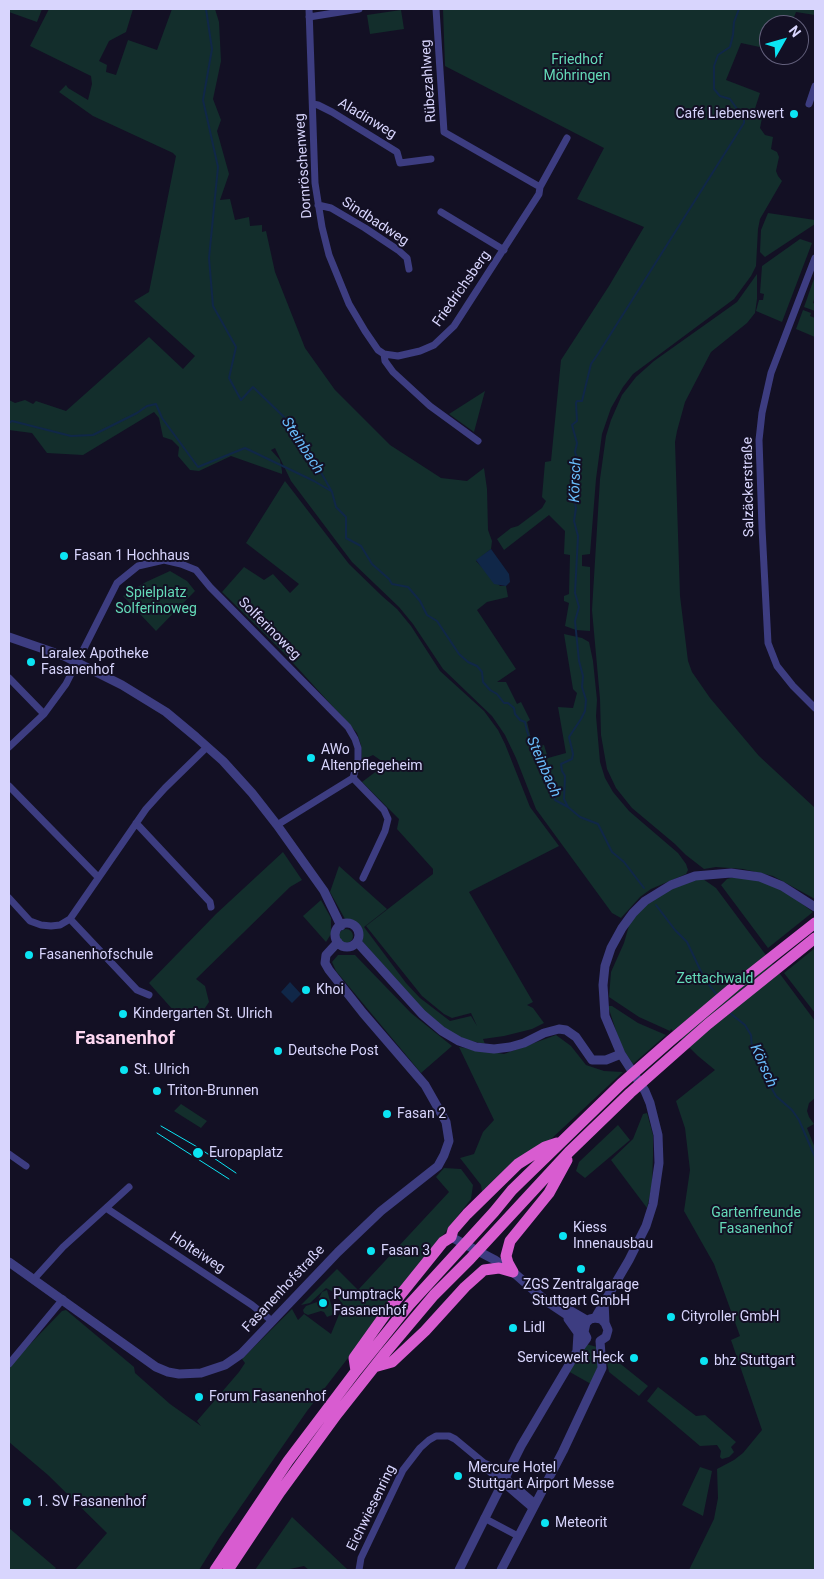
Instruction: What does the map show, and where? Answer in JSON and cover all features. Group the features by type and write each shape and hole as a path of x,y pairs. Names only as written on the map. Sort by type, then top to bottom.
{"highway":[{"path":"215,1570 288,1461 356,1371 415,1299 512,1190 621,1084 729,990 815,923"},
{"path":"228,1570 302,1461 374,1368 434,1295 569,1152 630,1093 715,1018 815,938"},
{"path":"356,1371 354,1358 389,1309 443,1242 451,1237 453,1230 467,1214 518,1164 545,1147 561,1142"},
{"path":"514,1272 506,1256 510,1241 549,1193 567,1163 569,1152"},
{"path":"374,1368 392,1362 484,1270 499,1268 514,1272"}],"street":[{"path":"309,13 359,9"},
{"name":"Rübezahlweg","path":"436,9 444,132 540,187"},
{"name":"Dornröschenweg","path":"309,13 315,183 329,255 349,304 364,330 378,350 384,354 385,360 393,372 417,396 478,442"},
{"path":"808,104 815,86"},
{"name":"Aladinweg","path":"313,104 339,116 397,152 400,163 431,159"},
{"name":"Friedrichsberg","path":"384,354 398,356 420,351 434,345 444,337 468,306 539,194 540,187 567,138"},
{"name":"Sindbadweg","path":"318,205 331,208 398,250 407,258 409,269"},
{"name":"Friedrichsberg","path":"441,212 504,250"},
{"name":"Salzäckerstraße","path":"815,258 772,373 762,413 759,440 768,643 777,666 793,686 815,708"},
{"name":"Solferinoweg","path":"9,747 44,714 66,684 117,583 138,566 164,560 196,570 210,587 348,727 358,748 358,760 353,778"},
{"path":"9,637 78,662 122,685 166,712 207,747 252,793 277,824 324,891 341,926"},
{"path":"9,678 44,714"},
{"path":"9,898 30,921 41,925 60,925 70,919 136,824 165,788 207,747"},
{"path":"277,824 353,778 384,810 388,819 385,831 363,878"},
{"path":"9,786 98,877"},
{"path":"136,824 210,902 211,907"},
{"path":"459,1570 521,1446 576,1352 587,1338 589,1322 604,1302 628,1260 646,1226 653,1204 659,1163 658,1130 650,1103 621,1054 606,1016 603,985 605,966 611,948 633,913 646,901 671,885 695,876 731,873 760,877 795,893 815,907"},
{"path":"70,919 138,990 149,996"},
{"path":"351,924 356,927 359,937 353,946 342,946 338,942 336,933 341,926 351,924"},
{"name":"Fasanenhofstraße","path":"9,1262 156,1367 179,1374 201,1372 225,1364 240,1354 338,1252 381,1211 438,1166 449,1141 446,1122 425,1086 329,970 326,963 326,955 338,942"},
{"path":"357,942 422,1014 442,1031 459,1041 476,1047 510,1047 559,1029 566,1030 576,1037 592,1060 606,1060 621,1054"},
{"path":"9,1154 26,1166"},
{"path":"34,1279 63,1247 129,1187"},
{"name":"Holteiweg","path":"106,1208 252,1305 272,1321"},
{"path":"451,1237 514,1272 563,1313 576,1321 589,1322 601,1319 605,1323"},
{"path":"536,1291 589,1322"},
{"path":"9,1364 63,1299"},
{"path":"501,1570 563,1451 602,1368 600,1341 607,1333 604,1302"},
{"path":"563,1313 578,1333 576,1352"},
{"name":"Eichwiesenring","path":"359,1570 361,1558 404,1470 420,1448 436,1436 449,1436 484,1463 493,1467 504,1480 533,1506"},
{"path":"484,1518 518,1536"}],"green space":[{"path":"9,9 42,9 37,22 9,12"},
{"path":"49,9 133,9 126,32 109,41 99,61 107,65 106,72 116,75 128,40 157,50 172,9 215,9 219,22 221,61 213,99 221,120 217,131 229,174 220,200 230,199 235,220 249,217 250,226 262,225 262,232 266,231 275,272 305,348 335,390 390,445 441,478 467,481 484,468 487,489 488,530 492,541 491,549 476,561 500,586 506,586 508,597 487,602 477,610 516,669 497,682 506,682 517,704 521,702 530,720 527,722 533,747 544,745 548,758 566,753 558,707 573,708 577,693 573,689 564,634 582,638 589,642 597,700 596,716 600,762 605,778 613,792 629,811 678,853 686,864 688,870 686,874 651,889 640,897 621,918 612,913 536,809 516,758 505,735 492,716 443,669 413,624 399,607 352,562 291,481 275,448 271,450 280,460 282,474 231,456 199,471 190,470 178,456 179,447 172,440 163,437 159,418 154,412 83,455 47,453 32,433 9,430 9,400 15,403 25,400 33,404 36,401 66,411 149,337 183,369 195,356 134,301 149,292 176,156 93,116 59,92 66,85 88,100 92,84 91,76 30,46"},
{"name":"Friedhof Möhringen","path":"443,9 815,9 815,15 796,12 795,15 759,15 759,47 741,43 726,80 760,93 752,118 762,118 760,128 765,135 773,137 771,149 777,152 779,157 776,171 782,181 760,219 756,266 734,299 633,374 611,408 602,434 590,554 582,555 582,566 590,567 590,631 576,630 565,626 569,603 564,601 564,596 569,594 570,555 564,554 565,531 549,515 504,550 497,539 542,508 546,501 542,497 545,462 551,461 561,360 609,286 644,227 577,199 604,148 445,66"},
{"path":"401,10 404,29 370,34 367,15"},
{"path":"768,213 815,220 815,224 765,257 760,252 761,230"},
{"path":"800,239 812,243 782,322 756,311 759,300 763,300 764,294 760,293 762,266"},
{"path":"757,274 755,313 747,323 711,352 685,402 677,431 675,442 680,596 688,661 692,672 710,698 759,756 815,808 815,899 773,876 743,869 716,867 704,869 632,808 616,788 607,769 601,735 600,699 592,610 600,479 606,436 611,420 622,395 636,377 654,361 737,302"},
{"path":"815,276 813,303 815,304 815,311 804,307"},
{"path":"803,310 811,313 810,316 815,318 815,337 796,329"},
{"path":"485,391 474,432 449,414"},
{"path":"285,481 349,564 397,609 411,626 440,671 484,711 498,730 505,744 530,807 559,846 469,892 533,1002 527,1005 533,1008 544,1023 532,1029 483,1039 485,1044 462,1039 443,1027 426,1013 362,941 363,935 357,925 345,919 330,892 339,866 387,909 364,927 406,983 420,998 450,1021 471,1016 477,1026 471,1013 452,1018 444,1014 422,996 366,926 433,874 433,869 397,829 399,819 362,782 386,764 373,755 362,760 361,745 357,733 283,652 222,592 244,567 264,580 273,574 290,593 299,584 246,543"},
{"name":"Spielplatz Solferinoweg","path":"170,571 187,581 195,591 156,631 123,596 146,582"},
{"path":"283,852 302,880 290,887 196,979 205,986 209,1002 201,1014 183,1014 182,1020 149,983 216,914"},
{"path":"742,875 781,888 813,912 768,948 721,885 727,879"},
{"path":"703,879 716,888 815,1021 815,1098 809,1103 807,1111 814,1124 807,1128 815,1148 815,1570 689,1570 714,1519 718,1498 717,1469 743,1453 762,1430 731,1340 740,1336 714,1264 684,1211 690,1170 685,1128 676,1101 715,1070 671,1029 670,1031 639,1017 609,997 611,972 624,943 630,922 646,905 669,890 694,880"},
{"path":"321,900 331,918 331,934 326,942 303,916"},
{"path":"343,929 349,929 353,936 349,943 343,943 339,939 339,933"},
{"path":"815,948 815,1013 784,973"},
{"path":"338,955 355,955 411,1013 452,1046 421,1073 336,971 332,962"},
{"path":"608,1006 612,1006 638,1023 666,1035 633,1064 621,1046"},
{"path":"556,1035 571,1046 586,1065 604,1071 623,1072 550,1140 482,1192 481,1185 460,1158 474,1154 483,1132 494,1120 459,1047 504,1054"},
{"path":"181,1104 207,1121 201,1128 174,1111"},
{"path":"647,1113 653,1135 653,1156 652,1185 647,1208 611,1160 633,1139 643,1114"},
{"path":"618,1125 630,1140 585,1178 576,1171 579,1162"},
{"path":"444,1168 461,1169 473,1185 471,1199 307,1411 199,1570 75,1570 107,1533 48,1475 9,1442 9,1366 62,1311 66,1310 134,1367 135,1373 170,1404 201,1426 197,1421 239,1372 245,1363 242,1359 292,1309 298,1320 304,1314 331,1334 343,1305 335,1293 326,1288 310,1303 301,1305 337,1269 358,1290 449,1192 436,1177"},
{"name":"Pumptrack Fasanenhof","path":"327,1290 333,1311 332,1315 327,1317 321,1311 308,1315 304,1313 303,1310 306,1306 317,1302 322,1292"},
{"path":"586,1344 597,1347 599,1364 591,1384 568,1371"},
{"path":"612,1357 648,1386 639,1396 609,1372 606,1358"},
{"path":"658,1387 696,1416 705,1415 736,1442 731,1447 734,1452 729,1457 722,1459 720,1457 721,1451 717,1445 700,1446 647,1401"},
{"path":"700,1467 712,1471 703,1516 682,1505"},
{"path":"292,1517 347,1570 309,1570 304,1566 285,1570 255,1570"},
{"path":"9,1528 56,1568 54,1570 9,1570"}],"water":[{"path":"491,549 509,574 510,582 506,586 494,584 476,560"},
{"path":"290,982 301,994 292,1003 281,992"}],"waterway":[{"name":"Steinbach","path":"206,9 212,49 203,100 218,167 209,258 213,306 236,347 229,378 241,400 253,387 284,417 314,460 332,492 336,507 346,517 346,538 361,546 372,564 392,584 408,587 420,601 427,615 437,621 459,654 468,662 477,666 482,672 483,682 490,690 497,694 504,703 508,703 514,708 515,714 520,720 525,722 534,751 545,763 547,773 552,781 551,786 555,800 568,807"},
{"name":"Körsch","path":"644,888 624,862 612,852 598,824 580,817 568,807 564,799 565,776 561,764 572,759 573,754 569,737 585,711 586,700 582,687 583,676 579,661 575,621 579,607 575,593 578,536 574,521 576,508 572,490 578,473 578,461 575,452 577,443 572,425 577,421 576,403 577,401 582,401 591,364 744,123 744,119 730,99 720,96 714,89 714,66 718,55 730,47 734,22 739,9"},
{"path":"9,423 12,421 71,436 93,435 147,406 156,404 162,418 198,467 245,448 331,491"},
{"name":"Körsch","path":"656,905 687,942 705,980 717,995"},
{"name":"Körsch","path":"730,1013 745,1025 751,1035 752,1048 762,1069 773,1082 772,1089 776,1096 792,1110 799,1120 815,1157"}],"tram line":[{"path":"161,1126 199,1148 236,1173"},
{"path":"157,1133 229,1179"}],"place":[{"name":"Café Liebenswert","path":"794,114"},
{"name":"Fasan 1 Hochhaus","path":"64,556"},
{"name":"Laralex Apotheke Fasanenhof","path":"31,662"},
{"name":"AWo Altenpflegeheim","path":"311,758"},
{"name":"Fasanenhofschule","path":"29,955"},
{"name":"Khoi","path":"306,990"},
{"name":"Kindergarten St. Ulrich","path":"123,1014"},
{"name":"Deutsche Post","path":"278,1051"},
{"name":"St. Ulrich","path":"124,1070"},
{"name":"Triton-Brunnen","path":"157,1091"},
{"name":"Fasan 2","path":"387,1114"},
{"name":"Europaplatz","path":"198,1153"},
{"name":"Kiess Innenausbau","path":"563,1236"},
{"name":"Fasan 3","path":"371,1251"},
{"name":"ZGS Zentralgarage Stuttgart GmbH","path":"581,1269"},
{"name":"Pumptrack Fasanenhof","path":"323,1303"},
{"name":"Cityroller GmbH","path":"671,1317"},
{"name":"Lidl","path":"513,1328"},
{"name":"Servicewelt Heck","path":"634,1358"},
{"name":"bhz Stuttgart","path":"704,1361"},
{"name":"Forum Fasanenhof","path":"199,1397"},
{"name":"Mercure Hotel Stuttgart Airport Messe","path":"458,1476"},
{"name":"1. SV Fasanenhof","path":"27,1502"},
{"name":"Meteorit","path":"545,1523"}],"district":[{"name":"Fasanenhof","path":"125,1039"}],"park label":[{"name":"Zettachwald","path":"715,979"},
{"name":"Gartenfreunde Fasanenhof","path":"756,1222"}]}
